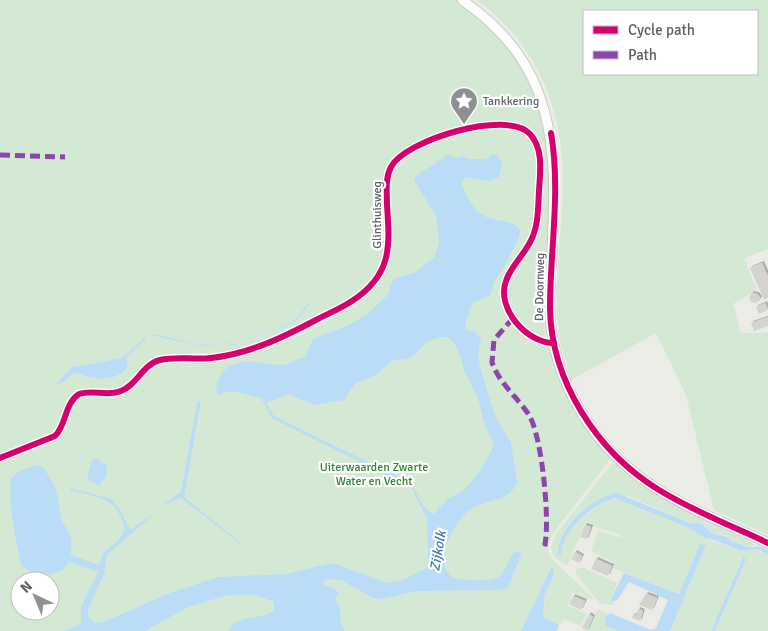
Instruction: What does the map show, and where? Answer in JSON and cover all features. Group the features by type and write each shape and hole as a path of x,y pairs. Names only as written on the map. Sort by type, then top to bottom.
{"street":[{"name":"De Doornweg","path":"462,0 500,32 513,49 537,90 548,117 554,159 550,308 554,343 568,387 586,418 606,446 631,470 667,495 768,543"},
{"name":"Glinthuisweg","path":"0,458 55,436 61,429 70,402 79,394 121,391 132,384 150,365 158,360 216,357 265,344 292,333 357,298 379,276 388,258 390,244 387,183 389,172 395,161 403,153 418,145 483,125 499,123 517,126 530,134 538,147 540,166 536,228 531,242 506,280 505,292 510,312 524,332 537,341 554,343"}],"green space":[{"name":"Uiterwaarden Zwarte Water en Vecht","path":"0,0 458,0 486,20 497,32 530,80 543,115 549,150 550,187 544,300 545,338 538,339 523,328 510,306 508,294 513,274 536,233 541,213 543,171 537,139 533,140 539,173 535,226 526,247 504,285 503,296 506,308 515,325 525,337 531,342 546,346 552,350 576,406 612,457 554,532 548,545 551,558 593,598 592,600 573,592 567,605 587,614 581,626 564,619 559,625 543,617 545,607 543,599 554,573 554,568 551,568 521,631 0,631 0,460 56,438 60,433 72,402 81,395 120,393 131,386 155,363 162,361 174,359 211,360 269,347 307,332 342,312 378,281 389,263 393,243 389,189 391,177 396,165 405,155 404,151 392,163 386,177 388,243 385,259 378,274 350,300 310,324 267,342 229,352 165,355 148,363 131,381 120,387 89,388 78,391 69,403 60,426 55,432 49,437 0,455","holes":["312,300 298,319 284,328 275,331 294,320 307,305","150,335 161,335 190,343 206,345 241,341 201,346","145,337 146,339 126,357 128,367 116,376 103,379 74,373 62,383 54,384 72,367 122,358"]},
{"path":"477,0 768,0 768,249 744,258 757,290 733,304 741,333 768,333 768,535 714,510 686,395 656,333 571,380 560,342 557,314 563,177 561,147 556,119 548,92 536,66 520,42 501,20"},
{"path":"617,463 668,501 757,545 749,547 733,543 727,537 713,534 704,525 690,523 626,495 598,500 574,520 559,542 558,555 561,553 562,545 567,535 583,517 603,503 621,499 687,527 707,539 742,551 757,549 768,554 768,631 715,631 745,558 742,558 711,631 670,631 706,545 678,594 612,568 613,562 591,551 598,531 624,538 611,531 585,524 567,566 553,556 551,546 555,535 611,465"},
{"path":"582,567 617,583 610,600 614,602 613,605 600,603 576,574 576,569"},
{"path":"598,609 607,614 605,617 608,628 618,631 587,631"}],"water":[{"name":"Zijkolk","path":"449,154 455,158 463,156 469,159 486,159 492,154 498,156 502,164 499,177 488,181 467,177 462,180 462,184 469,201 481,214 492,219 511,223 520,230 519,237 503,269 495,280 490,296 473,302 465,324 467,330 475,332 481,338 478,355 481,371 496,418 511,442 517,482 509,494 475,506 463,516 451,533 447,543 444,562 447,571 453,578 469,580 494,579 502,574 512,555 520,551 521,555 508,587 501,590 418,591 381,599 373,598 341,580 324,579 323,584 334,588 339,593 335,598 340,609 342,626 345,631 229,631 238,621 262,616 274,610 274,602 253,594 228,595 188,607 145,631 64,631 81,624 81,607 98,572 69,562 59,571 32,571 22,565 13,521 10,494 12,478 24,469 39,465 44,468 56,489 62,521 71,536 71,555 99,565 103,553 119,540 125,529 117,510 111,504 98,497 70,490 71,488 111,499 121,511 130,530 157,511 107,555 104,574 88,609 89,619 96,623 106,621 167,594 218,577 286,574 327,564 336,564 387,583 403,580 428,567 427,519 412,488 272,418 261,398 231,391 218,395 216,391 224,370 231,365 248,362 282,365 305,357 313,339 349,325 366,315 388,295 395,278 414,273 435,257 439,241 436,216 414,180 416,176","holes":["440,337 448,337 455,345 464,370 478,398 484,423 494,444 482,467 470,484 456,495 450,497 433,514 424,507 411,483 274,416 266,403 288,394 315,405 344,400 355,384 377,374 393,360 411,358 428,341"]},
{"path":"312,300 298,319 284,328 275,331 294,320"},
{"path":"150,335 166,336 206,345 244,340 234,343 201,346"},
{"path":"145,337 146,339 126,357 128,367 122,373 103,379 74,373 62,383 54,385 72,367 122,358"},
{"path":"201,400 184,497 259,558 181,498 162,506 181,492 197,403"},
{"path":"95,458 107,466 106,477 99,486 87,478 92,460"},
{"path":"617,493 690,523 702,524 713,534 727,537 733,543 746,547 759,546 768,550 768,554 757,549 742,551 705,538 687,527 615,498 597,506 580,519 567,536 561,555 558,555 563,535 569,525 587,507 608,495"},
{"path":"700,544 706,545 670,631 618,631 605,626 605,617 610,613 651,630 656,628 668,600 629,582 617,600 612,602 611,598 624,573 679,594"},
{"path":"743,557 746,559 715,631 711,631"},
{"path":"551,568 554,568 554,572 544,597 543,617 559,625 557,631 521,631"}],"building":[{"path":"762,263 768,277 768,298 764,300 750,268"},
{"path":"752,293 757,294 760,298 757,303 751,302 749,297"},
{"path":"765,303 768,310 759,314 756,307"},
{"path":"768,317 768,326 754,331 751,323"},
{"path":"585,525 591,527 587,539 580,537"},
{"path":"575,552 582,556 579,563 571,559"},
{"path":"596,559 612,566 608,576 591,569"},
{"path":"646,594 657,598 652,610 639,605"},
{"path":"573,596 585,601 581,610 569,604"},
{"path":"638,609 643,611 640,621 632,618 633,615 636,616"},
{"path":"589,614 593,617 587,631 582,628"}],"marked path":[{"path":"0,155 65,157"},
{"path":"513,318 494,340 492,362 503,383 529,415 534,426 546,498 545,544 550,544"}],"cycle path":[{"path":"0,458 55,436 62,426 71,403 79,394 90,392 116,393 121,391 127,388 154,362 160,360 172,358 211,358 251,349 290,333 352,301 375,281 386,259 388,247 387,185 391,167 400,157 415,147 435,138 480,126 501,125 518,127 530,134 537,147 540,161 540,177 536,228 528,246 512,268 504,291 505,302 509,312 524,331 533,337 554,343"},
{"path":"551,133 554,155 555,199 550,308 552,335 559,362 569,388 582,412 598,435 616,456 637,474 659,490 685,505 768,543"}],"place":[{"name":"Tankkering","path":"464,125"}]}
